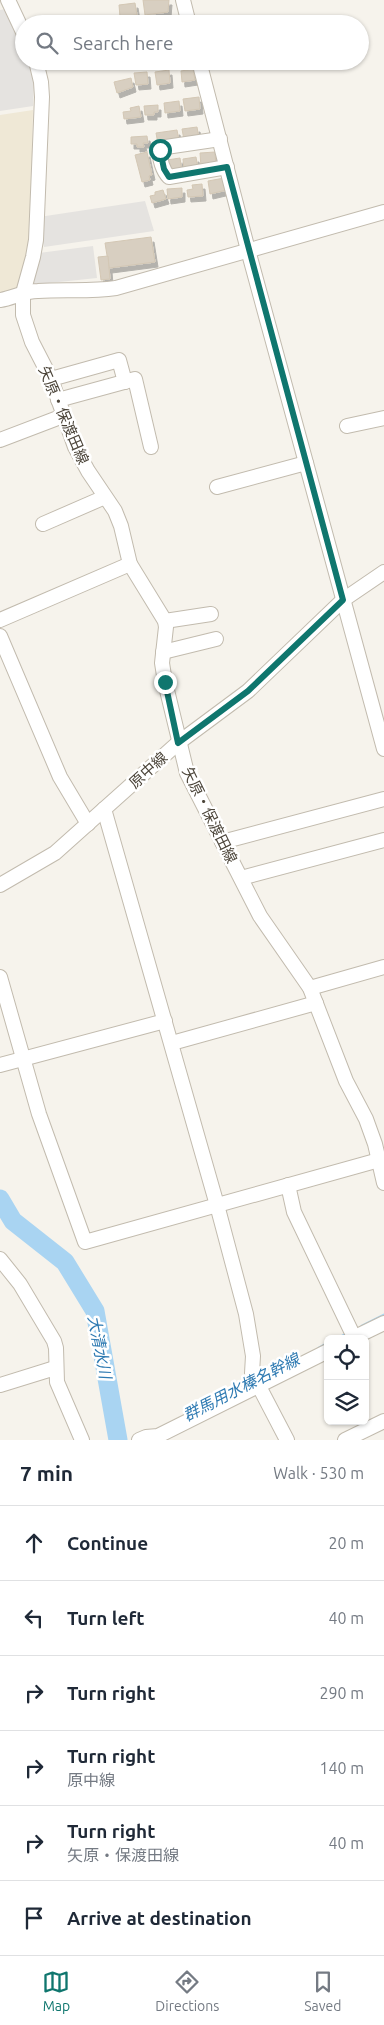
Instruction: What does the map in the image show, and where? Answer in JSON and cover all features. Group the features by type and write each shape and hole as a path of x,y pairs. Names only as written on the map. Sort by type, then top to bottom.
{"street":[{"path":"183,0 187,15"},
{"path":"6,3 15,18"},
{"name":"矢原・保渡田線","path":"38,70 42,97 36,240 34,257 23,292 23,309 27,330 51,379 74,447 115,511 122,526 130,564 165,621 163,652 165,682 178,743 188,773 260,916 310,988 346,1082 366,1119 384,1183"},
{"path":"201,70 248,250 384,749"},
{"path":"220,139 166,147 160,150 160,156 165,173 169,177 227,167"},
{"path":"0,300 13,298 23,292 116,288 384,212"},
{"path":"51,379 119,360 125,382"},
{"path":"58,400 135,379 151,448"},
{"path":"0,440 63,416"},
{"path":"348,426 384,418"},
{"path":"218,487 306,463"},
{"path":"44,524 105,497"},
{"path":"0,620 130,564"},
{"name":"原中線","path":"0,886 55,853 178,743 248,691 343,600 384,572"},
{"path":"165,621 211,614"},
{"path":"0,636 60,777 88,824"},
{"path":"163,652 216,639"},
{"path":"222,842 384,799"},
{"path":"104,809 172,1043 246,1314 253,1356 252,1373 287,1440"},
{"path":"241,878 384,840"},
{"path":"310,988 384,967"},
{"path":"0,977 39,1114 85,1242 379,1160"},
{"path":"172,1043 316,1003"},
{"path":"0,1065 165,1021"},
{"path":"288,1185 294,1212 352,1335"},
{"path":"0,1259 20,1284 54,1341 57,1382 82,1440"},
{"path":"359,1335 384,1323"},
{"path":"139,1440 146,1436 158,1436 324,1353"},
{"path":"0,1385 55,1368"},
{"path":"344,1440 384,1420"}],"shaded area":[{"path":"7,9 15,27 15,70 31,70 34,83 33,106 0,111 0,10"},
{"path":"33,110 30,245 20,290 0,293 0,115"},
{"path":"145,201 154,231 44,247 39,217"},
{"path":"93,246 97,278 30,285 39,253"}],"building":[{"path":"143,0 169,0 168,12 145,15"},
{"path":"135,3 137,15 120,15 119,5"},
{"path":"169,70 170,83 157,85 155,72"},
{"path":"193,70 195,80 182,82 181,71"},
{"path":"147,72 148,84 136,85 134,73"},
{"path":"131,78 133,87 117,93 114,82"},
{"path":"199,97 200,109 185,111 183,99"},
{"path":"179,101 180,111 165,113 164,103"},
{"path":"158,105 158,112 154,112 154,115 145,115 144,106"},
{"path":"139,106 141,117 124,119 123,112 131,111 130,108"},
{"path":"197,127 199,138 184,140 182,129"},
{"path":"177,130 179,140 158,144 156,133"},
{"path":"147,136 148,143 143,143 144,147 137,147 137,144 131,144 131,137"},
{"path":"147,152 152,175 149,176 150,180 142,182 135,155"},
{"path":"215,152 216,166 201,167 200,153"},
{"path":"196,157 198,168 184,170 183,159"},
{"path":"180,158 182,171 169,173 167,160"},
{"path":"224,178 227,190 210,194 208,181"},
{"path":"202,184 203,196 188,197 187,190 193,189 192,185"},
{"path":"182,188 182,197 168,199 167,189"},
{"path":"163,190 166,199 152,203 150,196 155,195 155,192"},
{"path":"151,237 155,262 109,268 105,243"},
{"path":"108,256 110,279 101,280 98,257"}],"waterway":[{"name":"大清水川","path":"0,1199 13,1221 65,1262 95,1311 118,1440"},
{"name":"群馬用水榛名幹線","path":"362,1326 384,1315"},
{"name":"群馬用水榛名幹線","path":"344,1335 348,1333"},
{"name":"群馬用水榛名幹線","path":"319,1348 324,1345"}],"route":[{"path":"160,150 164,169 169,177 227,167 343,600 248,691 178,743 165,682"}]}
